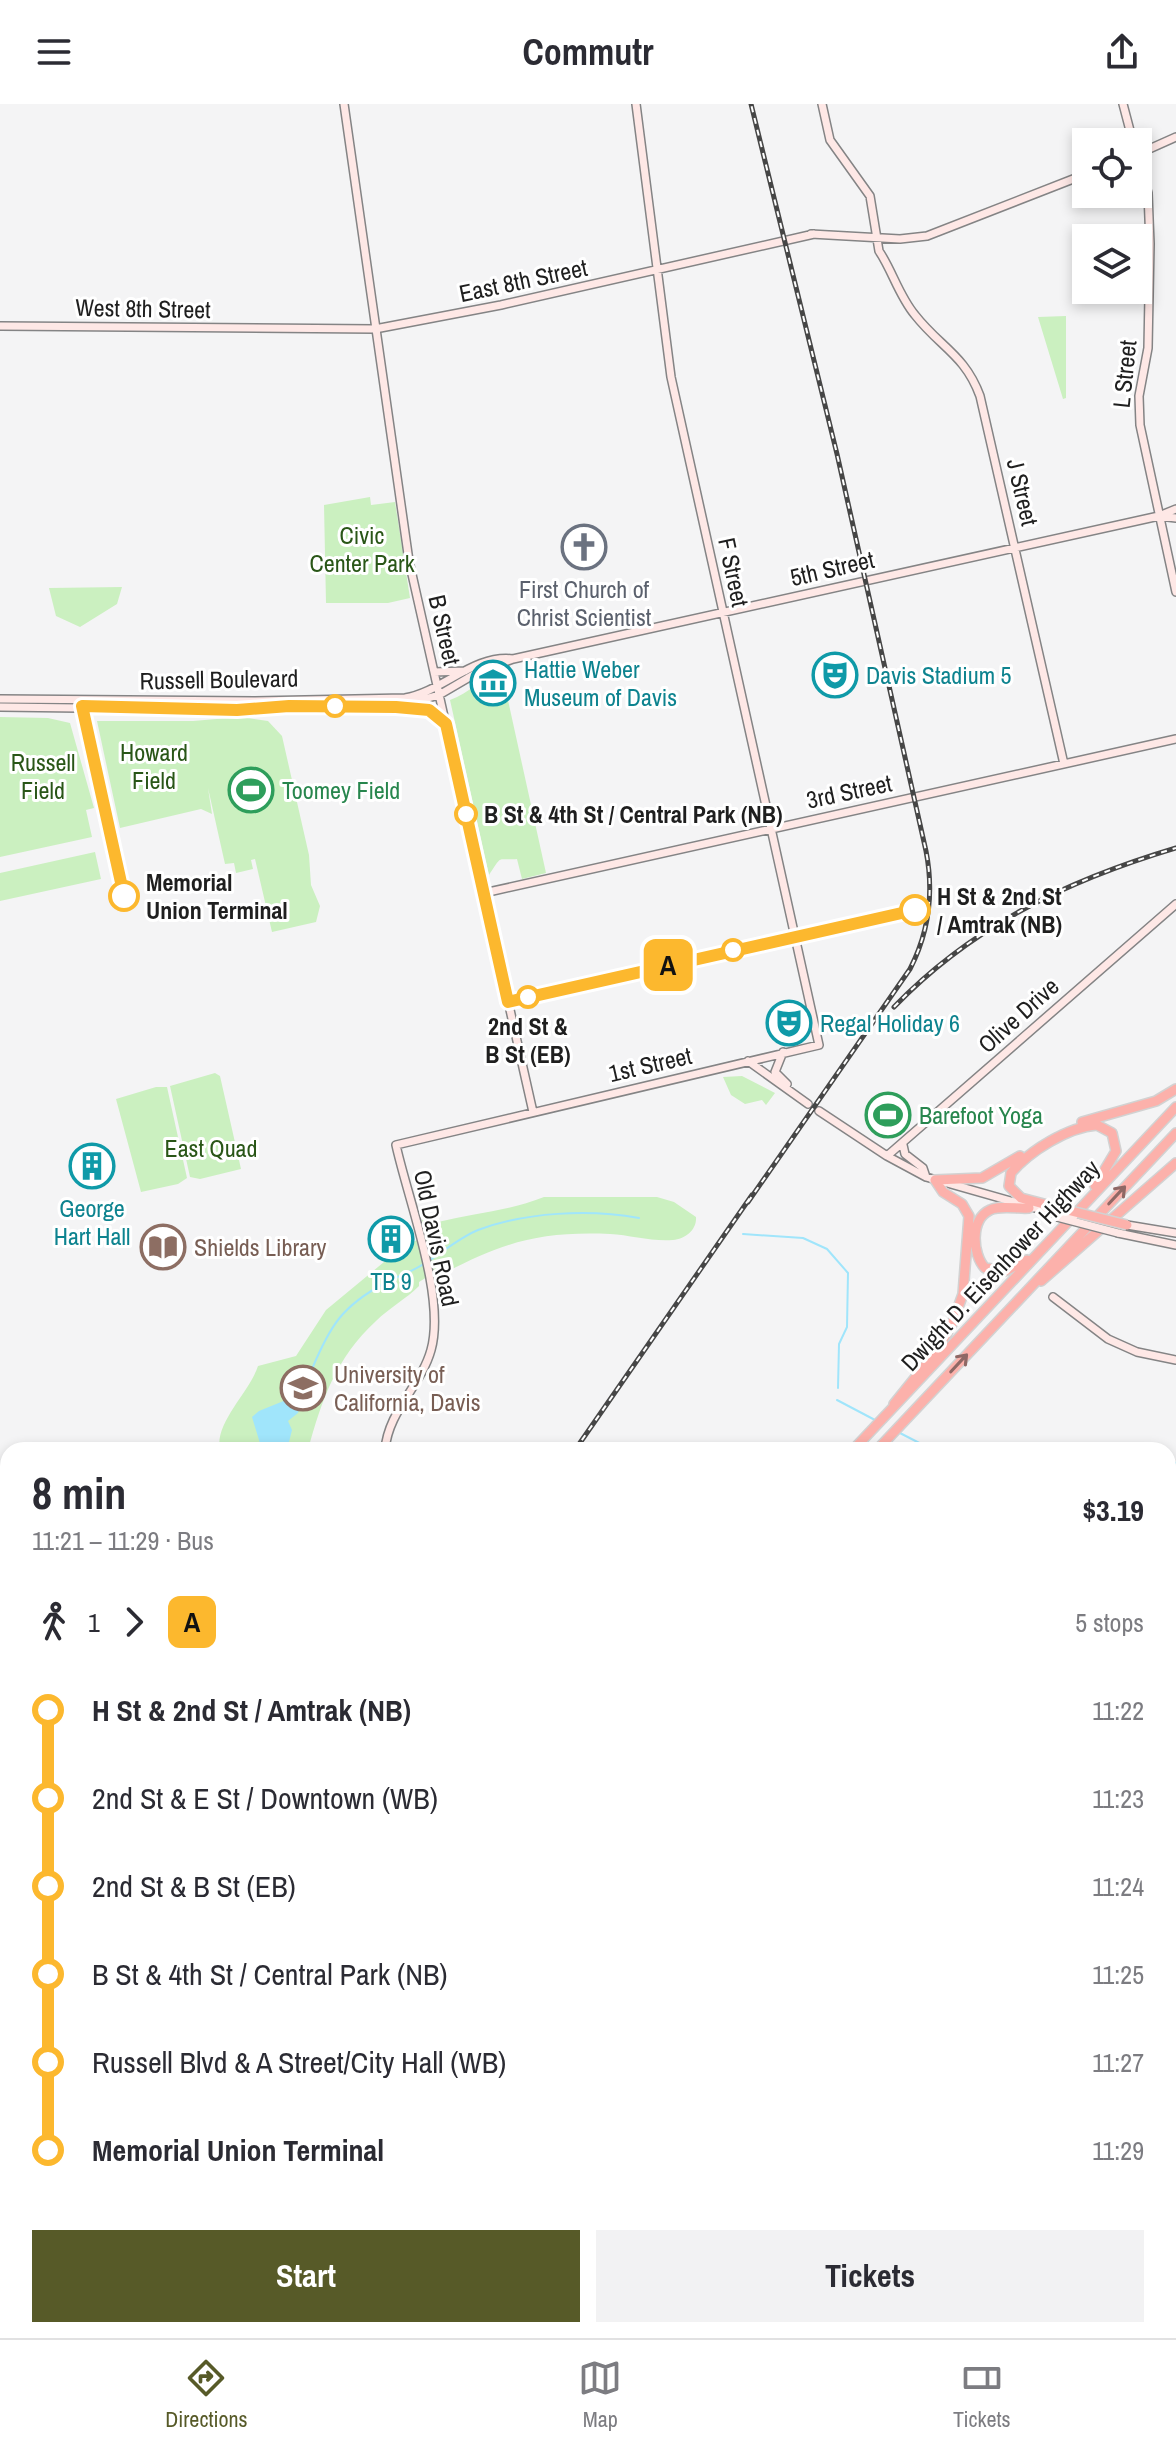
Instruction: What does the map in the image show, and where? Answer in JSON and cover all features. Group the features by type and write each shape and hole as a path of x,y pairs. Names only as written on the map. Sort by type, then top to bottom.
{"highway":[{"path":"930,1179 972,1180 990,1176 1065,1129 1156,1101 1176,1089"},
{"name":"Dwight D. Eisenhower Highway","path":"861,1442 1176,1107"},
{"path":"1087,1200 1116,1151 1112,1133 1097,1125 1083,1127 1046,1145 1011,1173 1009,1186 1017,1196 1056,1211 1127,1225"},
{"name":"Dwight D. Eisenhower Highway","path":"884,1442 1176,1133"},
{"path":"1025,1292 1047,1277 1176,1163"},
{"path":"890,1411 899,1395 936,1352 952,1324 963,1294 969,1216 962,1204 930,1179"},
{"path":"1029,1208 999,1208 986,1213 979,1223 976,1254 985,1268 995,1271 1011,1268 1034,1256"}],"street":[{"name":"B Street","path":"344,104 409,561 533,1112"},
{"name":"F Street","path":"636,104 671,377 819,1045"},
{"name":"J Street","path":"822,104 830,140 870,196 878,237 885,244 885,257 902,297 915,316 955,353 974,380 1064,764"},
{"path":"1123,104 1129,128"},
{"path":"1152,149 1176,137"},
{"name":"East 8th Street","path":"285,329 375,329 657,271 814,234 913,238 936,233 1072,180"},
{"name":"L Street","path":"1149,208 1148,348 1139,396 1140,425 1176,592"},
{"name":"West 8th Street","path":"0,326 285,329"},
{"name":"5th Street","path":"438,692 465,671 485,663 1159,516 1176,509"},
{"name":"5th Street","path":"1159,516 1176,518"},
{"name":"5th Street","path":"438,692 513,659"},
{"path":"434,672 465,671"},
{"name":"Russell Boulevard","path":"0,699 255,701 405,698 438,692"},
{"name":"Russell Boulevard","path":"0,707 237,710 289,706 396,707 438,692"},
{"path":"396,707 429,710 446,724"},
{"name":"3rd Street","path":"484,893 1176,739"},
{"name":"Olive Drive","path":"887,1156 1176,904"},
{"name":"1st Street","path":"396,1145 819,1045"},
{"path":"783,1052 775,1072 799,1097"},
{"path":"748,1061 808,1104"},
{"path":"819,1111 887,1156 930,1179 1029,1208 1056,1211 1118,1233 1176,1245"},
{"name":"Old Davis Road","path":"389,1442 391,1425 425,1367 432,1345 434,1309 396,1145"},
{"path":"903,1145 905,1154 923,1168 930,1179"},
{"path":"1127,1225 1176,1233"},
{"path":"1053,1297 1108,1339 1137,1352 1176,1360"}],"green space":[{"path":"1066,316 1066,398 1063,399 1038,317"},
{"name":"Civic Center Park","path":"370,497 371,505 395,502 410,598 388,603 326,603 324,505"},
{"path":"122,587 117,604 80,627 56,616 49,588"},
{"path":"502,673 546,873 522,879 517,859 501,860 489,875 450,700"},
{"name":"Russell Field","path":"0,717 48,718 70,723 94,808 86,810 92,837 0,857"},
{"name":"Howard Field","path":"240,717 268,721 282,736 309,855 311,885 320,906 316,922 272,932 255,859 251,860 253,869 236,873 234,863 225,864 208,788 212,814 201,809 120,828 97,721 193,721"},
{"path":"95,852 101,879 0,901 0,873"},
{"name":"East Quad","path":"215,1073 220,1076 241,1169 200,1179 190,1177 170,1086"},
{"path":"742,1076 775,1093 766,1105 762,1100 745,1104 731,1095 723,1077"},
{"path":"156,1087 167,1087 187,1178 178,1184 141,1192 116,1099"},
{"path":"544,1197 657,1197 674,1202 696,1217 696,1222 689,1233 673,1240 610,1234 541,1237 501,1247 439,1276 432,1274 381,1316 350,1350 332,1380 310,1442 220,1442 227,1419 258,1366 296,1356 326,1310 384,1262 383,1257 423,1237 422,1220 428,1217 438,1222"}],"water":[{"path":"311,1370 298,1413 288,1421 292,1430 289,1442 260,1442 252,1417 286,1400"}],"waterway":[{"path":"430,1260 472,1233 516,1219 579,1213 639,1218"},
{"path":"743,1234 803,1238 827,1249 848,1273 847,1327 839,1344 838,1388"},
{"path":"312,1369 332,1329 348,1309 385,1283 425,1263"},
{"path":"837,1400 875,1420"},
{"path":"898,1432 917,1442"}],"railway":[{"path":"748,1202 910,969 926,926 930,882 926,851 837,454 751,104"},
{"path":"894,1007 956,952 1024,909 1098,875 1176,848"},
{"path":"581,1442 752,1195"}],"bus line":[{"name":"A","path":"124,896 82,706 237,710 289,706 396,707 429,710 436,714 446,724 508,1002 915,910"}],"place":[{"name":"First Church of Christ Scientist","path":"584,547"},
{"name":"Davis Stadium 5","path":"835,675"},
{"name":"Hattie Weber Museum of Davis","path":"493,683"},
{"name":"Toomey Field","path":"251,790"},
{"name":"B St & 4th St / Central Park (NB)","path":"466,814"},
{"name":"Memorial Union Terminal","path":"124,896"},
{"name":"H St & 2nd St / Amtrak (NB)","path":"915,910"},
{"name":"2nd St & B St (EB)","path":"528,997"},
{"name":"Regal Holiday 6","path":"789,1023"},
{"name":"Barefoot Yoga","path":"888,1115"},
{"name":"George Hart Hall","path":"92,1166"},
{"name":"TB 9","path":"391,1239"},
{"name":"Shields Library","path":"163,1247"},
{"name":"University of California, Davis","path":"303,1388"}]}
